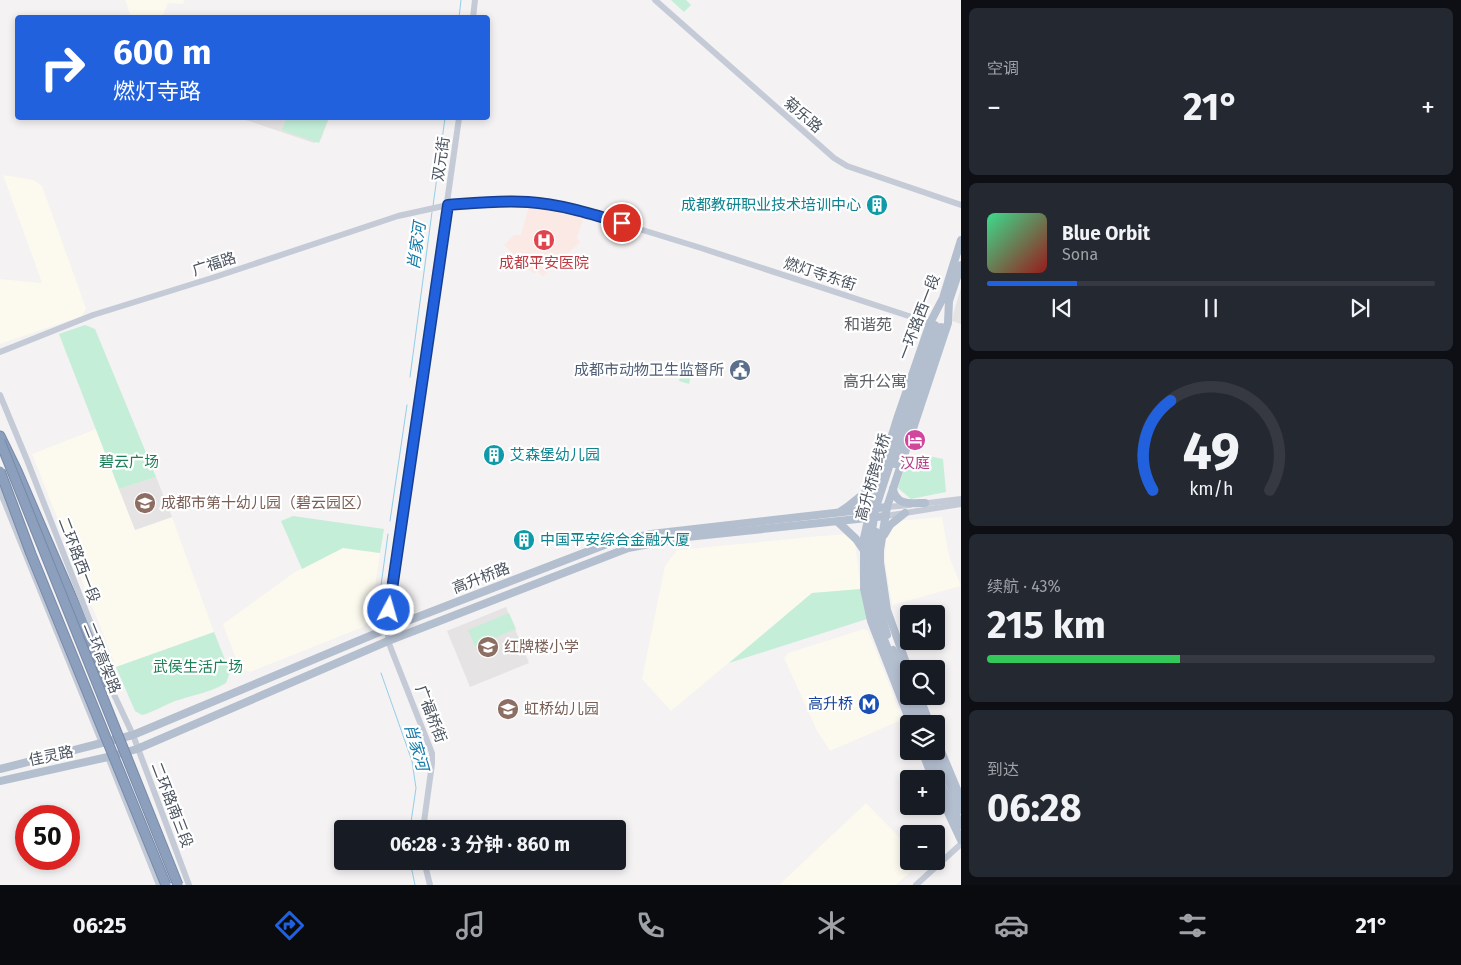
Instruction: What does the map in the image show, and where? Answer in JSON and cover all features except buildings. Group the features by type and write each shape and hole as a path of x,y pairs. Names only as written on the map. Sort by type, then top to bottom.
{"highway":[{"path":"0,436 18,471 110,686"},
{"name":"二环高架路","path":"0,441 178,885"},
{"name":"二环高架路","path":"0,471 31,554 166,885"}],"main road":[{"path":"473,15 475,0"},
{"name":"菊乐路","path":"654,0 834,158 847,166 961,205"},
{"name":"双元街","path":"388,641 390,597 459,120"},
{"name":"燃灯寺东街","path":"448,205 487,202 528,202 554,206 614,221 701,248 935,325"},
{"name":"广福路","path":"0,352 93,316 389,219 420,210 448,205"},
{"name":"一环路西一段","path":"905,660 884,598 880,562 882,539 893,489 948,323 946,299 961,240"},
{"name":"一环路西一段","path":"946,299 961,265"},
{"path":"935,325 946,299"},
{"name":"一环路西一段","path":"908,715 871,621 864,589 864,549 868,519 877,483 935,325"},
{"name":"高升桥跨线桥","path":"900,667 887,637 880,614 875,570 875,537 880,510 935,325"},
{"name":"高升桥跨线桥","path":"914,715 875,616 868,560 875,510 935,325"},
{"name":"二环路西一段","path":"0,396 102,652 110,686 133,735"},
{"path":"836,513 847,507 877,483"},
{"path":"893,489 894,497 897,500 925,503"},
{"path":"0,491 159,885"},
{"path":"888,507 961,498"},
{"path":"886,516 961,504"},
{"name":"高升桥路","path":"102,743 133,735 388,628 614,542 651,534 888,507"},
{"path":"882,539 890,526 905,513"},
{"name":"高升桥路","path":"108,758 137,748 388,641 628,548 687,537 886,516"},
{"path":"838,522 864,549"},
{"name":"广福桥街","path":"388,641 431,748 432,764 424,820"},
{"name":"二环路南三段","path":"133,735 189,885"},
{"name":"佳灵路","path":"0,769 102,743"},
{"name":"佳灵路","path":"0,781 108,758"},
{"path":"932,760 943,789 961,825"},
{"path":"940,760 961,810"},
{"path":"945,760 961,799"},
{"path":"945,807 961,840"},
{"path":"916,885 961,844"},
{"path":"426,870 430,885"}],"shaded area":[{"path":"125,0 184,0 183,4 168,3 163,15 130,15"},
{"path":"246,120 328,120 321,139 314,143"},
{"path":"3,175 34,180 42,186 86,308 82,316 0,344 0,279 42,283"},
{"name":"成都平安医院","path":"529,206 584,217 577,238 580,242 543,276 537,271 534,274 504,245 514,235 521,235"},
{"path":"961,288 961,324 952,321"},
{"path":"96,429 135,530 172,517 214,632 116,667 32,454"},
{"name":"成都市第十幼儿园（碧云园区）","path":"156,477 172,517 135,530 119,489"},
{"path":"942,517 949,556 961,586 892,605 885,562 886,535 898,521"},
{"path":"846,534 855,543 861,589 812,593 671,711 642,679 665,566 677,550"},
{"path":"343,548 380,553 371,615 363,627 250,672 239,667 223,624 295,572"},
{"name":"红牌楼小学","path":"506,607 529,663 470,687 447,631"},
{"path":"864,629 868,631 900,712 899,721 830,751 817,731 784,658 788,653"},
{"path":"866,803 900,838 900,870 913,870 896,885 780,884"}],"green space":[{"path":"671,0 686,0 691,5 684,12"},
{"path":"286,120 327,120 319,143 282,130"},
{"name":"碧云广场","path":"85,325 95,329 156,477 119,489 59,334"},
{"path":"684,364 693,367 689,384 679,381"},
{"path":"924,455 943,459 946,492 911,499 898,488 906,462 912,464"},
{"path":"293,516 384,529 380,553 343,548 302,569 281,521"},
{"path":"861,589 867,619 729,663 812,593"},
{"path":"509,613 516,629 475,646 468,630"},
{"name":"武侯生活广场","path":"214,632 230,672 226,683 207,692 175,701 146,714 142,715 135,711 116,667"},
{"path":"519,637 522,647 507,651 504,641"}],"waterway":[{"name":"肖家河","path":"459,15 461,0"},
{"name":"肖家河","path":"433,206 445,120"},
{"name":"肖家河","path":"410,377 432,212"},
{"name":"肖家河","path":"390,521 407,405"},
{"name":"肖家河","path":"377,615 388,534"},
{"name":"肖家河","path":"381,673 412,761 416,788 411,820"},
{"name":"肖家河","path":"412,870 415,885"}],"place":[{"name":"成都教研职业技术培训中心","path":"877,205"},
{"name":"成都平安医院","path":"544,240"},
{"name":"成都市动物卫生监督所","path":"740,370"},
{"name":"汉庭","path":"915,440"},
{"name":"艾森堡幼儿园","path":"494,455"},
{"name":"成都市第十幼儿园（碧云园区）","path":"145,503"},
{"name":"中国平安综合金融大厦","path":"524,540"},
{"name":"红牌楼小学","path":"488,647"},
{"name":"高升桥","path":"869,704"},
{"name":"虹桥幼儿园","path":"508,709"}],"district":[{"name":"和谐苑","path":"868,324"},
{"name":"高升公寓","path":"875,381"}],"route":[{"path":"389,610 448,205 487,202 528,202 584,212 622,223"}]}
